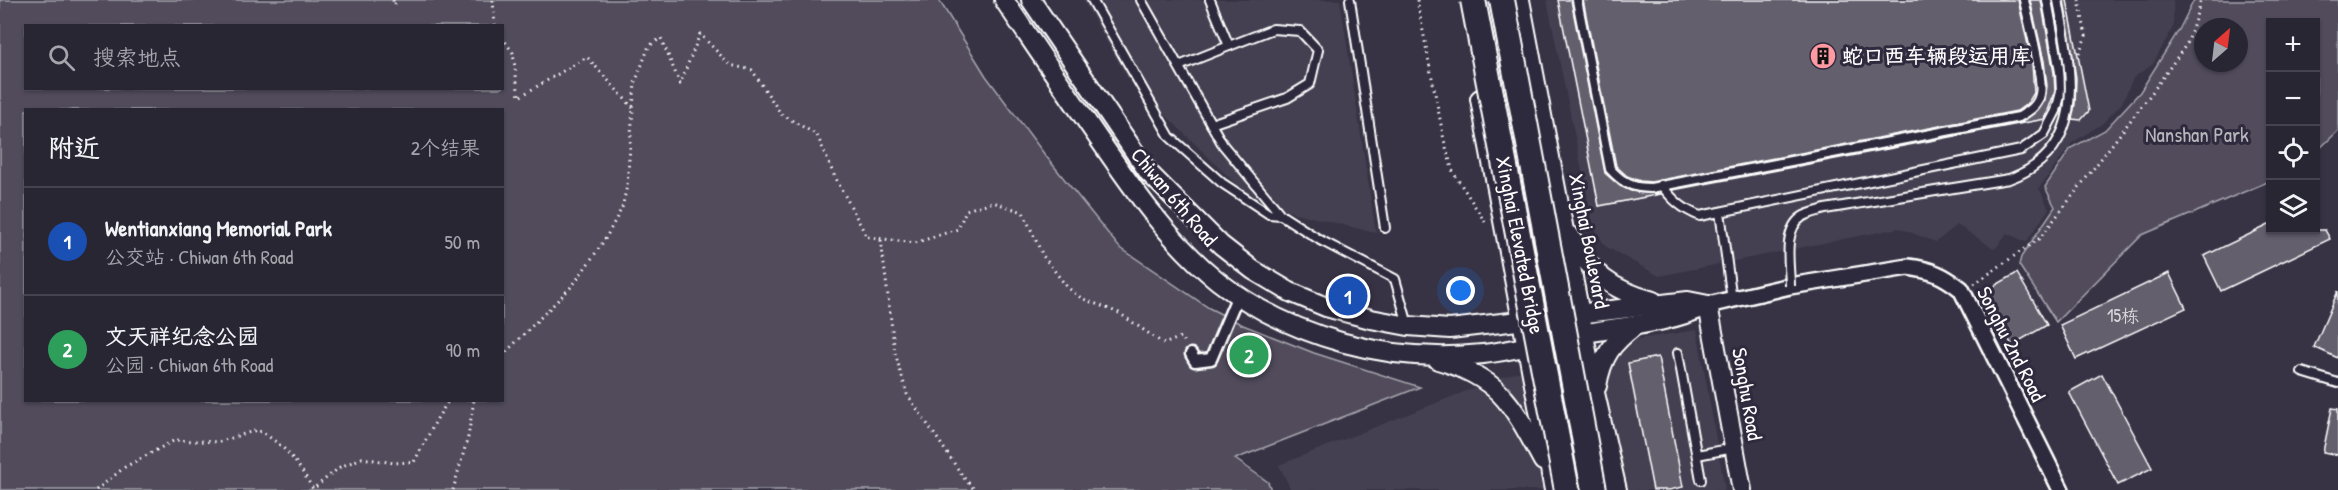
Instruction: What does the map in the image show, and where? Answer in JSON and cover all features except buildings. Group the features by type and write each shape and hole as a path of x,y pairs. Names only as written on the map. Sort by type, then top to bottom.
{"main road":[{"name":"Xinghai Elevated Bridge","path":"1473,0 1558,486"},
{"name":"Xinghai Elevated Bridge","path":"1502,0 1594,490"}],"street":[{"name":"Chiwan 6th Road","path":"1004,0 1126,178 1158,220 1217,280 1285,322 1331,340 1380,351 1421,355 1480,354 1526,347 1584,333"},
{"name":"Chiwan 6th Road","path":"1031,0 1149,173 1221,245 1253,270 1290,292 1326,307 1408,326 1450,329 1580,313"},
{"path":"1461,0 1526,347 1558,486"},
{"name":"Xinghai Boulevard","path":"1520,0 1595,393 1617,490"},
{"path":"1562,221 1587,264 1600,278 1633,296 1666,304"},
{"name":"Songhu 2nd Road","path":"1708,306 1790,286 1908,267 1928,269 1938,274 1961,289 2061,490"},
{"path":"1191,354 1195,361 1211,358 1238,295"},
{"path":"1580,313 1688,301 1708,306"},
{"path":"1584,333 1689,315 1708,306"},
{"name":"Songhu Road","path":"1708,306 1742,490"},
{"path":"1595,393 1605,356 1622,335 1638,324"},
{"path":"1421,355 1475,373 1492,386 1506,400 1522,423 1558,486"}],"lane":[{"path":"1092,0 1170,137 1221,183 1269,214 1281,215"},
{"path":"1141,0 1223,145 1281,215 1320,240 1395,279 1408,326"},
{"path":"1210,0 1228,46"},
{"path":"1350,0 1385,228"},
{"path":"1577,0 1611,169 1629,185 1636,188 1651,188 2019,117 2033,109 2040,95 2041,81 2024,0"},
{"path":"1661,185 1675,202 1700,216 2021,150 2044,134 2056,111 2061,92 2061,72 2047,0"},
{"path":"1790,286 1789,241 1793,228 1802,217 1826,209 2009,179 2027,172 2042,160 2054,146 2067,121 2070,101 2071,77 2058,0"},
{"path":"1179,66 1273,29 1299,31 1318,50 1310,84 1287,98 1211,124"},
{"path":"1720,212 1732,300"},
{"path":"1678,353 1701,480"},
{"path":"2302,372 2338,382"},
{"path":"1697,455 1734,448"}],"path":[{"path":"393,0 394,5 398,0"},
{"path":"493,0 495,24"},
{"path":"1417,0 1444,140 1453,172 1485,222"},
{"path":"1961,289 1975,284 2040,238 2151,94 2188,42 2201,0"},
{"path":"504,354 573,285 604,241 622,208 627,186 635,83 649,46 661,38 680,84 700,33 730,65 752,70 781,114 817,135 834,175 867,237 915,243 958,230 966,210 993,202 1023,212 1043,255 1067,287 1081,298 1119,313 1164,344 1181,337 1191,354"},
{"path":"504,40 513,53 519,97 587,57 633,108"},
{"path":"881,240 895,353 907,394 964,478 975,490"},
{"path":"96,490 125,467 175,440 219,442 257,430 276,440 295,459 313,489 340,467 362,458 394,463 414,462 448,402"},
{"path":"453,490 468,437 474,402"}],"shaded area":[{"path":"1083,0 1340,0 1376,233 1255,203 1127,77"},
{"name":"蛇口西车辆段运用库","path":"1547,0 2173,0 2173,27 2153,64 2133,78 2122,103 2103,123 2072,143 2039,188 2049,209 2026,242 2007,233 1995,249 1957,225 1936,242 1899,228 1659,276 1605,246 1593,225"},
{"path":"1697,330 1725,490 1291,490 1279,465 1502,377 1612,343"}],"green space":[{"path":"0,0 939,0 986,76 1045,155 1119,247 1209,308 1243,325 1314,353 1420,387 1235,459 1268,482 1271,490 0,490"},
{"name":"Nanshan Park","path":"2194,0 2338,0 2338,131 2320,148 2320,18 2266,18 2266,183 2142,235 2056,322 2019,265 2021,257 2055,207 2045,187 2071,148 2105,130 2140,92 2179,30"}],"place":[{"name":"蛇口西车辆段运用库","path":"1823,56"},
{"name":"Wentianxiang Memorial Park","path":"1348,296"},
{"name":"文天祥纪念公园","path":"1249,355"}]}
